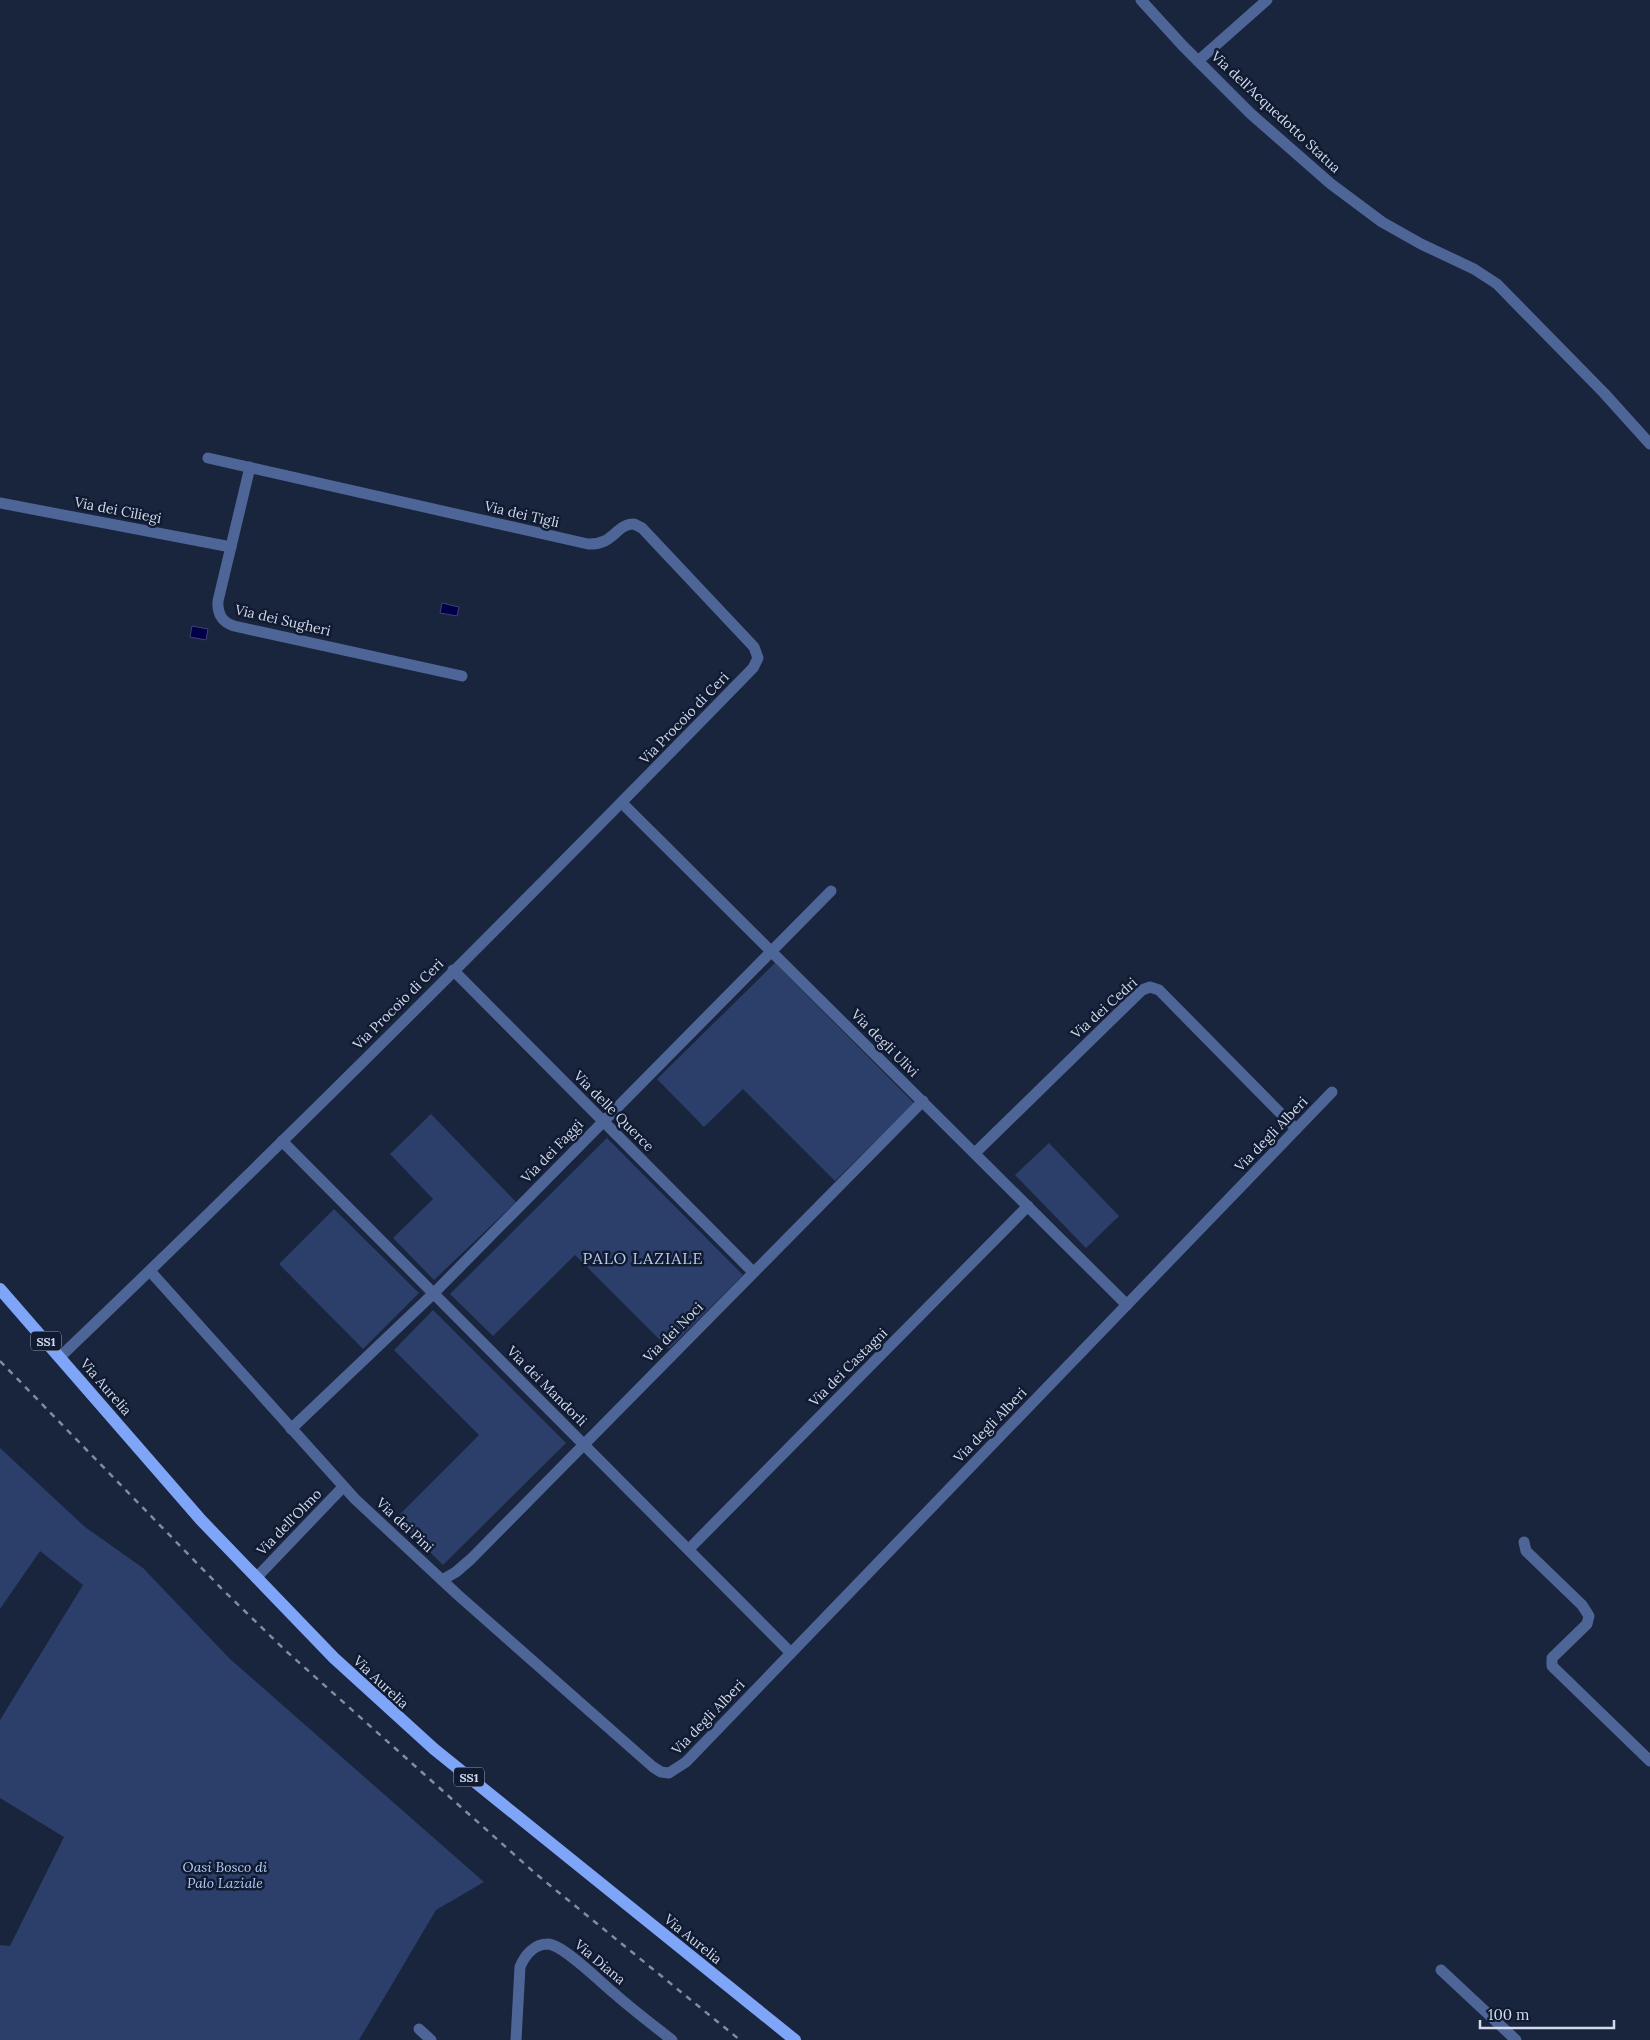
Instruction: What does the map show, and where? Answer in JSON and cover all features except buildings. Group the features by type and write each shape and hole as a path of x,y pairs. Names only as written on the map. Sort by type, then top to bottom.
{"main road":[{"name":"Via Aurelia","path":"0,1289 201,1520 334,1658 424,1740 795,2040"}],"street":[{"name":"Via dell'Acquedotto Statua","path":"1141,0 1198,62 1286,146 1367,212 1406,236 1474,269 1496,284 1598,386 1650,444"},
{"path":"1198,62 1267,0"},
{"name":"Via dei Tigli","path":"208,458 588,544 603,543 626,525 637,525 754,647 758,658 753,668"},
{"name":"Via dei Sugheri","path":"250,467 218,609 222,619 229,624 462,676"},
{"name":"Via dei Ciliegi","path":"0,503 231,547"},
{"name":"Via Procoio di Ceri","path":"60,1358 282,1141 622,803 753,668"},
{"name":"Via degli Ulivi","path":"622,803 1127,1305"},
{"name":"Via dei Faggi","path":"291,1429 433,1294 831,891"},
{"name":"Via delle Querce","path":"453,970 753,1272"},
{"name":"Via dei Cedri","path":"975,1153 1142,990 1150,987 1159,990 1296,1129"},
{"name":"Via degli Alberi","path":"665,1773 672,1772 686,1762 1332,1092"},
{"name":"Via dei Noci","path":"442,1580 471,1560 584,1443 923,1101"},
{"name":"Via dei Mandorli","path":"282,1141 791,1653"},
{"name":"Via dei Castagni","path":"689,1549 1028,1206"},
{"name":"Via dei Pini","path":"150,1271 344,1486 442,1580 653,1767 665,1773"},
{"name":"Via dell'Olmo","path":"256,1578 344,1486"},
{"path":"1524,1542 1526,1551 1582,1605 1589,1616 1587,1624 1552,1658 1552,1666 1650,1761"},
{"name":"Via Diana","path":"516,2040 520,1967 525,1957 532,1950 541,1945 549,1944 571,1956 672,2040"},
{"path":"1441,1970 1516,2040"},
{"path":"419,2030 431,2040"}],"green space":[{"path":"775,963 914,1103 835,1181 743,1089 704,1127 657,1079"},
{"path":"431,1114 516,1202 434,1280 393,1238 433,1199 390,1154"},
{"path":"607,1138 743,1275 669,1349 575,1255 493,1336 450,1294"},
{"path":"1049,1143 1119,1216 1086,1248 1015,1175"},
{"path":"334,1209 419,1293 363,1349 279,1264"},
{"path":"433,1310 566,1443 443,1565 396,1518 479,1435 394,1350"},
{"name":"Oasi Bosco di Palo Laziale","path":"0,1448 85,1527 143,1568 230,1659 484,1882 436,1910 359,2040 0,2040 0,1945 10,1946 64,1837 0,1798 0,1720 83,1585 40,1551 0,1609"}],"shaded area":[{"path":"442,603 459,607 457,616 440,613"},
{"path":"192,626 208,629 206,640 190,637"}],"railway":[{"path":"0,1361 224,1591 286,1651 536,1874 740,2040"}],"district":[{"name":"PALO LAZIALE","path":"643,1258"}]}
